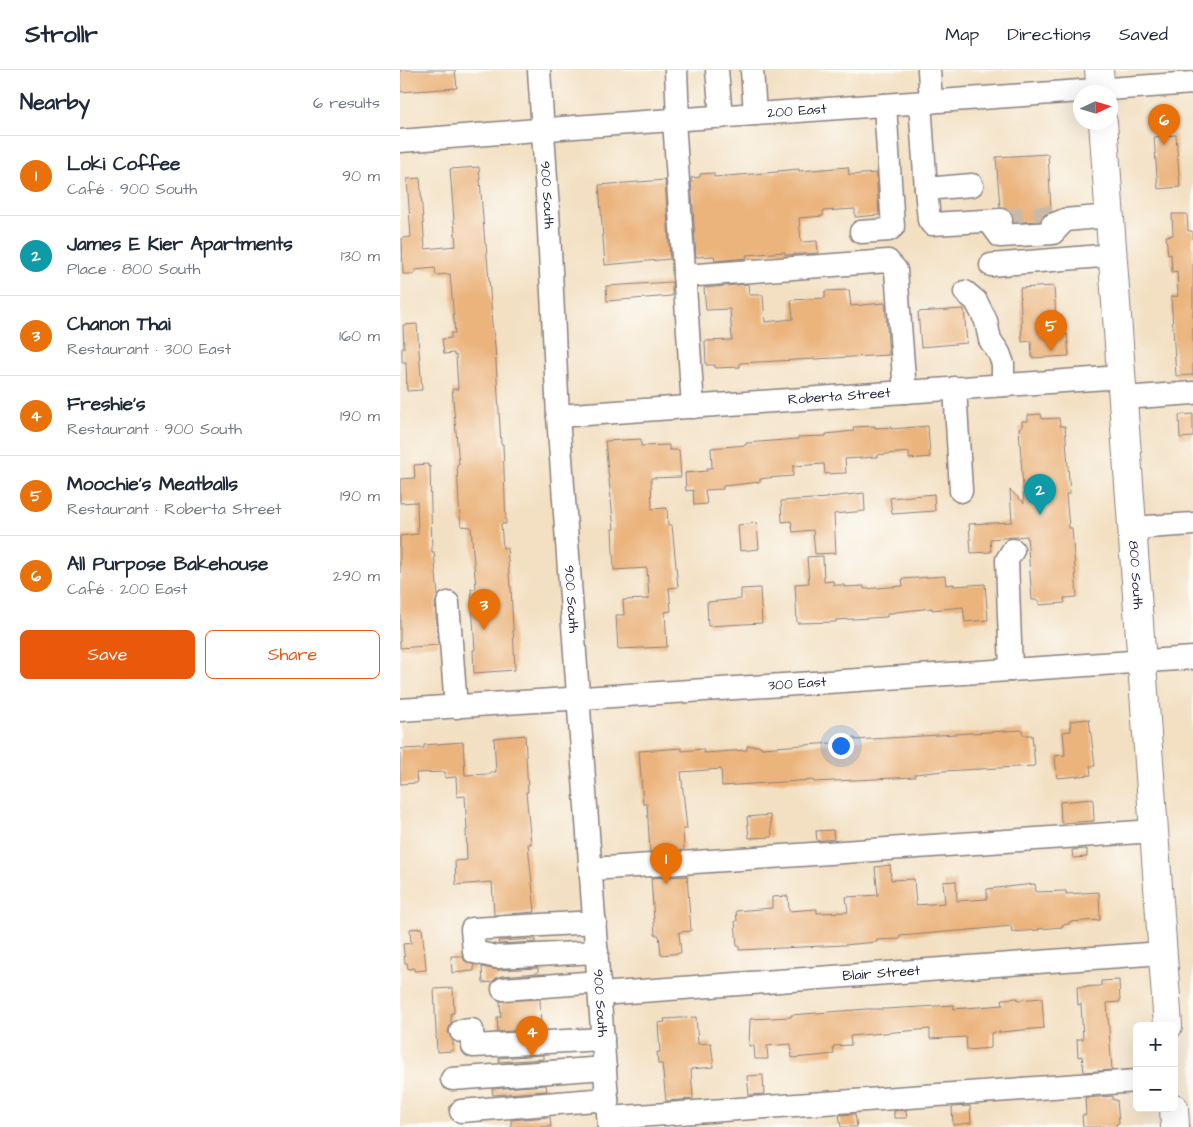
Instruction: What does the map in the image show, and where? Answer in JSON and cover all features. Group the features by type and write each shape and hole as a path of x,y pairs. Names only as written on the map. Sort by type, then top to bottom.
{"main road":[{"name":"800 South","path":"1104,130 1168,1022"},
{"path":"1174,1112 1175,1127"}],"street":[{"name":"900 South","path":"539,70 558,416 609,1115"},
{"path":"676,70 676,120 693,407"},
{"path":"717,70 721,117"},
{"path":"752,70 755,114"},
{"path":"929,70 925,102 926,188 929,220 932,224 997,223 1000,236 1053,234 1056,220 1110,216"},
{"name":"200 East","path":"400,141 925,102 1100,84 1193,83"},
{"path":"861,232 889,230 893,227 885,105"},
{"path":"926,188 972,185"},
{"path":"992,265 1113,255"},
{"path":"684,276 888,261 896,270 905,392"},
{"path":"965,292 976,301 986,322 990,340 999,353 1003,364 1003,385"},
{"name":"Roberta Street","path":"558,416 1003,385 1122,387 1193,393"},
{"path":"955,388 961,491"},
{"path":"1132,528 1193,524"},
{"path":"1011,670 1007,560 1013,550"},
{"path":"448,603 456,707"},
{"name":"300 East","path":"400,710 1193,658"},
{"path":"591,869 1154,831"},
{"path":"594,922 472,928 473,944 474,952 498,957 597,952"},
{"name":"Blair Street","path":"503,989 599,988 1162,953"},
{"path":"461,1031 472,1030 473,1046 603,1038"},
{"path":"452,1079 605,1068"},
{"path":"461,1111 609,1115 1133,1081"}],"building":[{"path":"400,70 455,70 457,88 400,92"},
{"path":"1176,135 1180,187 1158,189 1154,137"},
{"path":"1048,154 1051,211 1042,216 1040,221 1014,222 1012,212 1000,207 996,157"},
{"path":"479,167 495,346 501,444 503,444 506,524 501,524 503,548 507,548 511,587 515,670 474,673 473,650 475,650 471,589 476,589 471,527 461,526 459,505 457,464 459,464 452,389 458,389 456,355 454,356 454,353 444,354 442,339 451,338 451,333 455,333 450,274 436,275 435,268 415,270 415,274 403,274 402,238 411,237 407,179 420,178 425,249 456,246 450,169"},
{"path":"848,167 849,175 876,173 879,215 855,217 855,209 823,211 823,216 799,218 801,242 817,241 818,253 785,255 785,252 746,255 747,258 715,261 714,256 696,257 691,178 700,177 700,174 714,173 714,177 799,169 799,171"},
{"path":"665,180 670,259 605,265 599,185"},
{"path":"1172,214 1187,214 1188,231 1193,233 1193,375 1176,376 1171,297 1178,296 1177,271 1172,272 1171,254 1168,255 1166,236 1173,235"},
{"path":"672,282 672,296 607,301 606,286"},
{"path":"748,284 749,295 763,295 765,322 793,319 791,300 825,298 825,291 849,290 851,306 885,303 889,355 740,363 740,367 715,368 715,365 706,365 705,341 732,340 730,309 706,310 704,288"},
{"path":"1054,286 1057,335 1067,334 1069,356 1032,358 1031,341 1022,342 1020,288"},
{"path":"964,309 967,343 921,347 918,312"},
{"path":"417,324 422,390 407,391 406,362 402,362 402,348 404,348 403,325"},
{"path":"1041,414 1042,419 1059,418 1060,426 1065,426 1070,494 1066,494 1069,528 1072,528 1077,597 1064,598 1065,603 1039,605 1039,600 1032,600 1027,536 990,539 991,552 971,553 969,524 1012,522 1010,490 1024,503 1019,428 1022,427 1022,421 1028,421 1028,415"},
{"path":"1193,414 1193,437 1180,438 1179,415"},
{"path":"875,426 875,428 891,427 891,429 928,426 930,457 909,459 909,452 845,459 846,473 825,474 824,464 793,466 793,476 760,479 760,482 723,486 723,489 705,490 707,504 694,505 693,490 686,491 685,473 707,471 707,468 712,468 711,448 798,439 798,437 826,436 826,434 854,431 853,427"},
{"path":"641,439 641,446 669,445 669,450 679,450 681,477 651,478 652,509 667,508 668,525 672,525 678,587 669,588 671,611 665,612 667,647 618,649 616,615 624,615 623,600 649,599 647,568 614,570 612,529 614,529 605,441"},
{"path":"428,464 428,467 430,466 432,552 434,552 438,596 435,604 438,645 400,648 400,536 418,534 417,502 400,503 400,479 415,478 414,465"},
{"path":"864,493 865,511 834,514 836,553 815,554 813,530 793,532 791,521 782,522 781,501 828,498"},
{"path":"934,494 935,511 892,514 890,498"},
{"path":"757,523 759,549 740,551 738,525"},
{"path":"823,556 824,582 833,581 834,585 844,585 844,587 864,586 864,589 903,586 902,579 945,576 946,585 985,584 988,620 965,622 963,607 896,612 887,614 887,617 836,620 836,622 797,623 795,584 809,583 807,557"},
{"path":"760,588 762,623 708,626 707,602 741,599 741,589"},
{"path":"1089,719 1095,766 1090,766 1091,775 1057,778 1055,756 1065,755 1063,732 1071,731 1070,721"},
{"path":"1022,730 1023,735 1032,735 1035,766 944,771 915,774 915,777 814,782 813,780 722,786 721,769 681,772 687,829 683,829 684,850 650,852 647,804 643,804 639,751 682,748 682,751 703,749 704,753 747,750 747,746 761,746 761,748 833,743 833,740 855,738 855,740"},
{"path":"525,735 528,792 526,792 531,844 528,844 535,912 494,915 492,882 456,885 455,861 467,860 467,830 465,796 457,797 456,777 445,778 445,772 416,773 417,783 400,784 400,749 424,748 424,745 463,742 465,775 491,774 491,772 496,772 494,738"},
{"path":"1093,799 1094,821 1061,823 1060,802"},
{"path":"770,815 772,837 749,838 747,817"},
{"path":"833,830 834,839 817,841 816,831"},
{"path":"1087,849 1087,857 1073,858 1072,850"},
{"path":"890,865 891,880 914,879 916,905 945,903 943,882 956,881 957,901 987,899 987,889 1035,884 1036,892 1066,891 1066,894 1099,892 1100,920 1069,922 1069,924 1062,925 1063,927 1039,930 1012,932 1011,926 900,936 900,939 844,945 739,950 735,921 737,921 736,911 772,908 772,897 788,896 789,911 817,909 817,913 848,912 846,897 878,895 875,867"},
{"path":"687,876 691,931 679,932 681,953 661,955 659,935 655,935 651,878"},
{"path":"422,928 426,970 414,971 414,968 408,969 407,963 405,963 403,944 411,943 410,929"},
{"path":"536,939 536,942 499,944 498,941"},
{"path":"451,956 462,956 465,961 474,965 474,971 452,973"},
{"path":"482,967 498,970 538,968 538,973 502,976 492,982 483,983"},
{"path":"1119,980 1120,1002 1107,1003 1112,1070 1084,1072 1082,1056 1078,1057 1077,1039 1083,1039 1081,1004 1078,1005 1077,987 1101,986 1101,981"},
{"path":"453,988 454,1013 451,1013 451,1023 448,1032 453,1041 453,1051 437,1052 434,989"},
{"path":"1018,998 1018,1000 1042,998 1044,1028 991,1033 991,1048 967,1050 966,1037 930,1039 930,1029 850,1036 851,1045 833,1046 834,1054 816,1056 792,1058 791,1044 767,1046 768,1059 755,1059 754,1046 749,1046 750,1019 867,1009 954,1005 954,1009 1003,1005 1002,999"},
{"path":"540,999 541,1029 498,1032 497,1017 501,1017 500,1001"},
{"path":"696,1017 698,1044 711,1043 714,1067 691,1069 693,1099 666,1101 662,1064 658,1064 657,1052 660,1052 658,1023 665,1022 664,1019"},
{"path":"543,1055 543,1059 499,1062 499,1058"},
{"path":"763,1075 764,1094 749,1095 747,1076"},
{"path":"546,1085 547,1091 493,1095 492,1089"},
{"path":"1113,1096 1113,1100 1117,1100 1119,1123 1116,1124 1117,1127 1083,1127 1082,1115 1086,1115 1085,1098"},
{"path":"970,1106 971,1123 953,1125 952,1107"},
{"path":"906,1110 907,1118 894,1118 894,1111"},
{"path":"855,1114 857,1127 841,1127 839,1115"},
{"path":"550,1117 551,1127 511,1127 511,1120"}],"tunnel":[{"path":"1001,220 1052,216"}],"place":[{"name":"All Purpose Bakehouse","path":"1164,145"},
{"name":"Moochie's Meatballs","path":"1051,351"},
{"name":"James E Kier Apartments","path":"1040,515"},
{"name":"Chanon Thai","path":"484,630"},
{"name":"Loki Coffee","path":"666,884"},
{"name":"Freshie's","path":"532,1057"}]}
